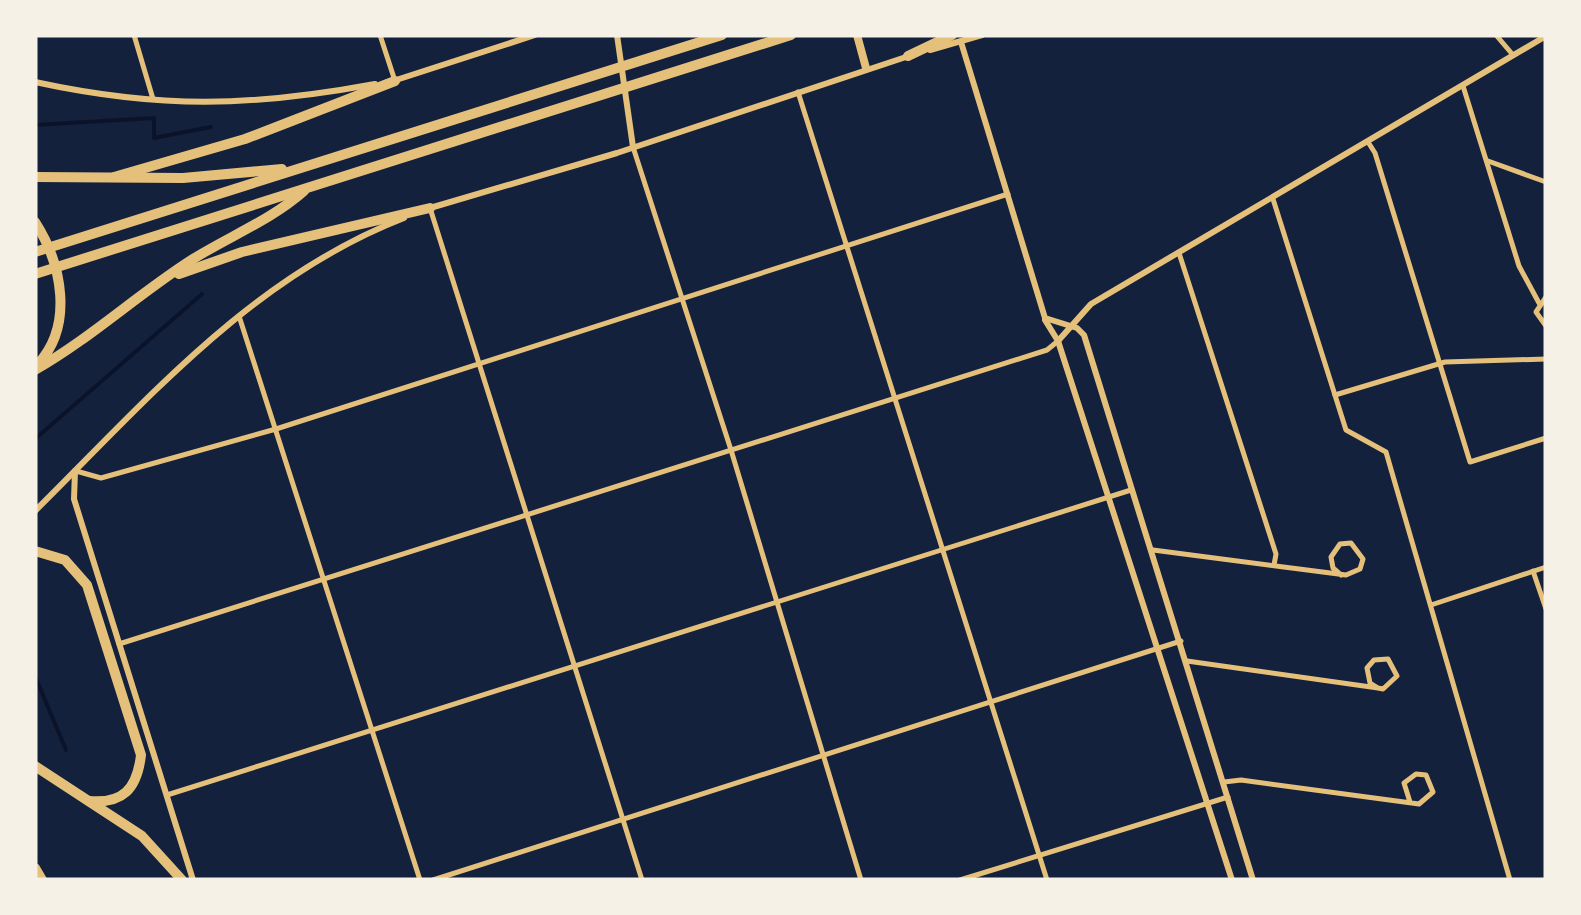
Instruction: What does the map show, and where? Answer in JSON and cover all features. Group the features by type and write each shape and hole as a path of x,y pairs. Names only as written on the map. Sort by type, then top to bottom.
{"highway":[{"path":"35,252 722,35"},
{"path":"35,274 791,35"},
{"path":"908,56 956,38"},
{"path":"114,178 246,139 396,80"},
{"path":"35,177 183,178 303,167"},
{"path":"35,369 70,350 217,244 284,209 310,187"},
{"path":"156,285 242,252 430,208"},
{"path":"35,369 55,338 60,293 37,225"},
{"path":"35,551 65,560 82,576 147,755 126,794 106,802 89,800"},
{"path":"35,766 142,836 182,880"},
{"path":"35,868 42,880"}],"main road":[{"path":"856,35 866,68"}],"street":[{"path":"134,35 154,102"},
{"path":"380,35 396,80"},
{"path":"35,82 154,102 273,102 396,80 536,35"},
{"path":"617,35 633,147 679,299 732,450 861,880"},
{"path":"982,35 956,38 1044,318 1058,341 1160,648 1232,880"},
{"path":"1496,35 1513,55"},
{"path":"119,644 1047,350 1091,304 1546,36"},
{"path":"35,511 172,372 238,314 332,252 430,208 633,147 908,56"},
{"path":"1463,86 1519,266 1539,303"},
{"path":"798,92 1047,880"},
{"path":"1368,142 1391,204 1470,462 1546,438"},
{"path":"1488,161 1546,182"},
{"path":"75,470 101,478 276,429 1008,194"},
{"path":"1273,199 1351,436 1386,452 1510,880"},
{"path":"430,208 642,880"},
{"path":"1179,253 1276,554 1274,565"},
{"path":"1546,297 1536,312 1545,325 1546,337"},
{"path":"238,314 420,880"},
{"path":"1044,318 1072,326 1084,335 1253,880"},
{"path":"1335,395 1438,363 1546,359"},
{"path":"75,470 74,500 119,644 147,755 167,795 193,880"},
{"path":"167,795 1131,490"},
{"path":"1152,550 1341,574 1356,572 1362,564 1360,549 1350,543 1336,548 1330,557 1333,568 1341,574"},
{"path":"1432,604 1546,566"},
{"path":"1534,571 1546,609"},
{"path":"82,576 97,573"},
{"path":"433,880 1181,641"},
{"path":"1187,662 1378,688 1388,688 1397,676 1388,659 1374,660 1367,668 1370,683 1378,688"},
{"path":"1224,782 1241,780 1410,802 1424,803 1431,797 1432,783 1426,775 1411,776 1404,783 1410,802"},
{"path":"960,880 1228,797"}],"waterway":[{"path":"35,125 154,118 154,138 211,127"},
{"path":"35,439 202,294"},
{"path":"35,676 66,750"}]}
